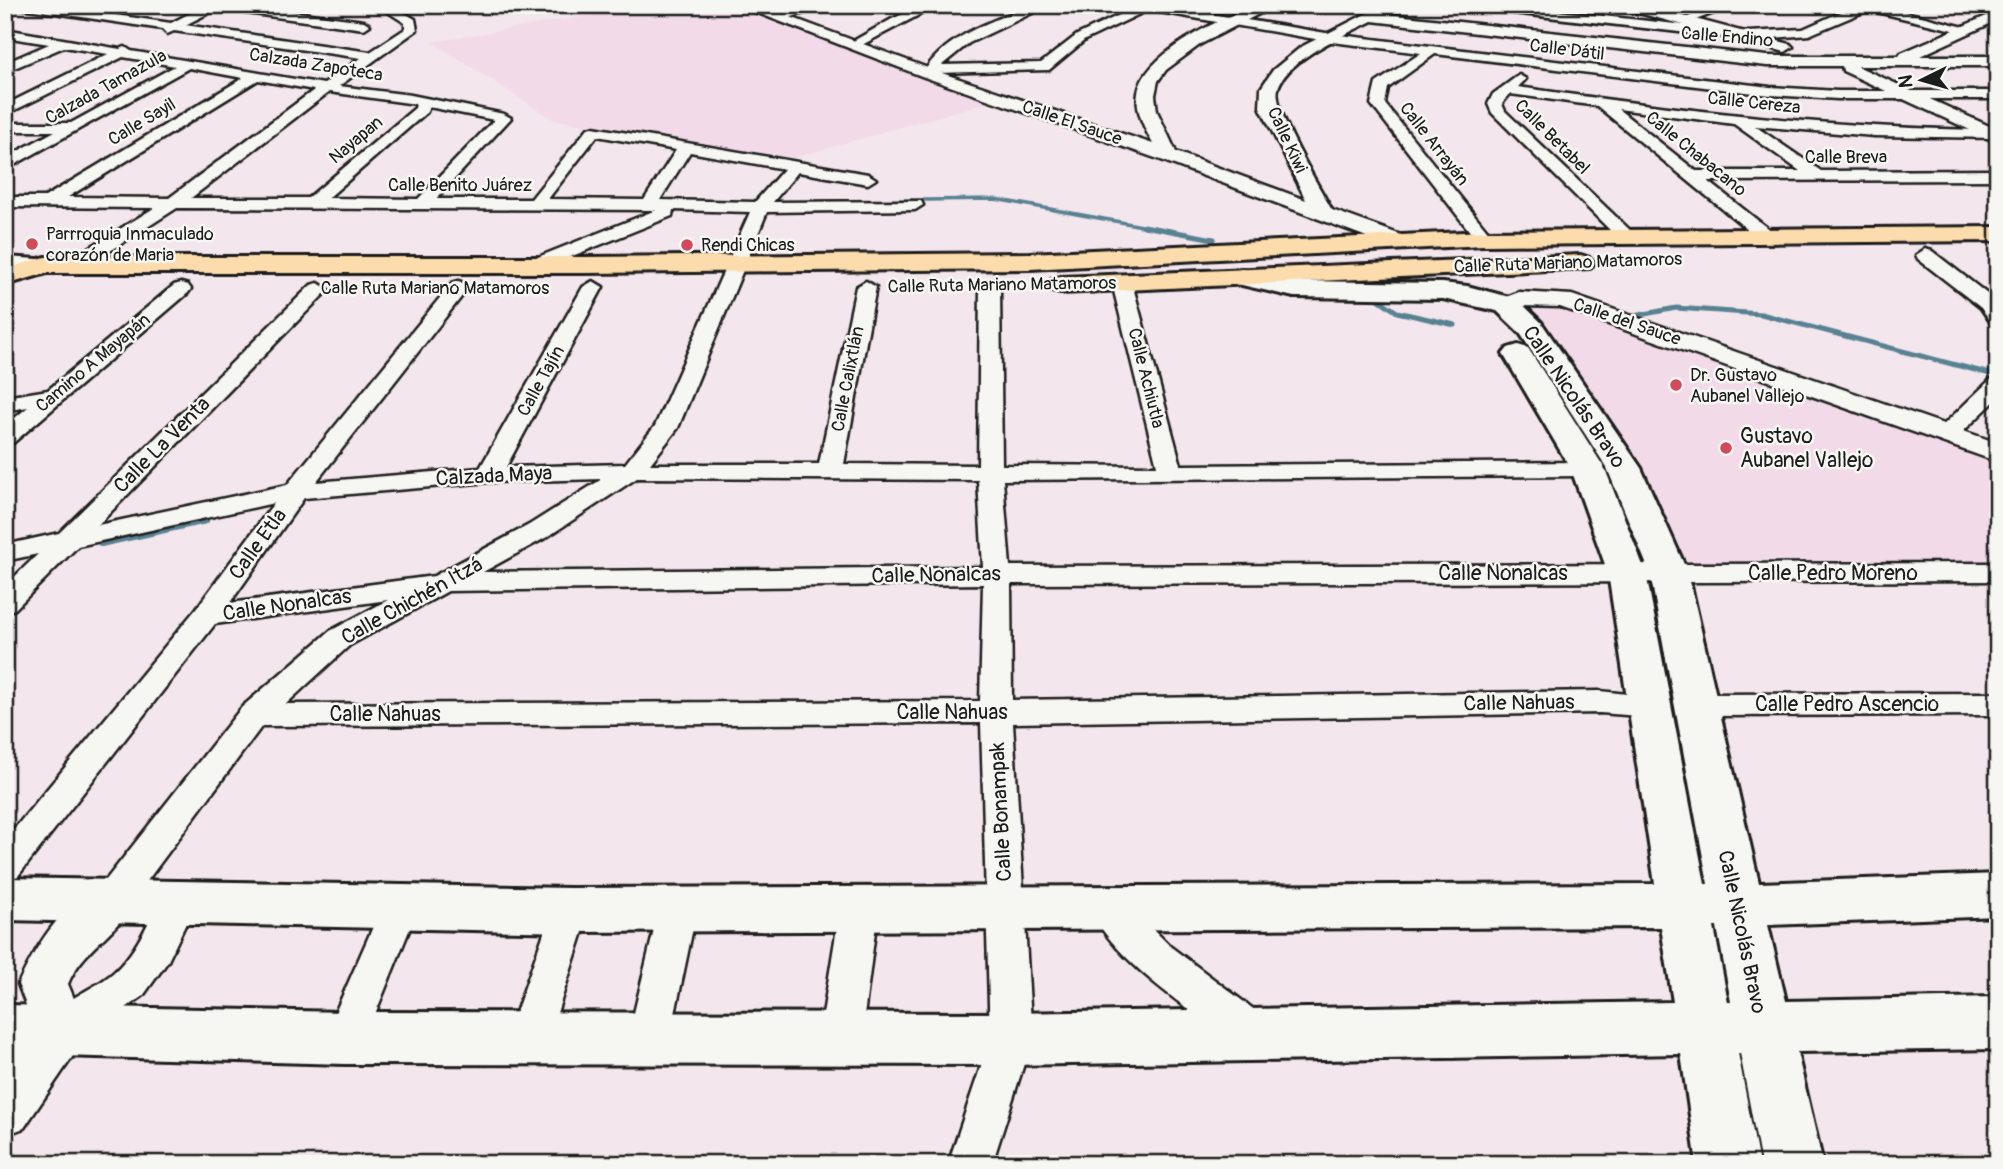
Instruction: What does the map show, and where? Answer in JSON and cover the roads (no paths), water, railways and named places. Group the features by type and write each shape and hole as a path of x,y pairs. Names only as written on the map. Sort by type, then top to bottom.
{"main road":[{"name":"Calle Ruta Mariano Matamoros","path":"7,283 46,265 696,264 730,276 866,287 1122,283 1621,253 1765,235 1998,234"},
{"name":"Calle Ruta Mariano Matamoros","path":"7,283 181,289 657,287 730,276 1485,238 1621,253 1775,256 1998,254"},
{"path":"999,286 1034,274 1030,261"},
{"path":"657,287 666,275 696,264"},
{"path":"7,283 75,265"},
{"name":"Calle del Sauce","path":"1242,277 1294,289 1455,292 1507,305"},
{"name":"Calle Nicolás Bravo","path":"1507,305 1502,327 1648,573 1652,706 1728,1164"},
{"name":"Calle Nicolás Bravo","path":"1507,305 1531,328 1624,468 1648,573 1697,705 1761,1026 1792,1164"},
{"path":"5,899 178,900 571,910 1684,906 1998,895"},
{"path":"5,1031 61,1030 345,1038 1011,1039 1998,1023"}],"street":[{"path":"21,5 372,55"},
{"path":"5,111 215,5 377,34 413,25 411,21 383,5"},
{"name":"Calle El Sauce","path":"744,5 1168,156 1398,242"},
{"path":"780,18 823,5"},
{"path":"854,44 933,5"},
{"path":"931,71 958,45 991,26 1044,5"},
{"path":"1168,156 1150,121 1147,104 1146,92 1156,68 1188,46 1269,5"},
{"name":"Calle Kiwi","path":"1323,214 1269,107 1268,88 1279,71 1298,56 1393,5"},
{"path":"1469,5 1749,36 1805,32 1866,6 1966,29"},
{"path":"1625,5 1749,36 1835,62 1996,135"},
{"path":"1686,20 1731,5"},
{"path":"931,71 1044,67 1064,47 1144,6"},
{"name":"Calle Dátil","path":"1144,6 1332,38 1801,94 1998,95"},
{"path":"348,12 377,34"},
{"name":"Calle Endino","path":"1371,18 1715,57 1835,62 1998,61"},
{"path":"1894,61 1966,29 1995,21"},
{"name":"Calzada Zapoteca","path":"5,33 504,118 421,205"},
{"path":"75,265 98,248 173,204 372,55 377,34"},
{"path":"6,67 62,43"},
{"name":"Calle Arrayán","path":"1433,50 1381,86 1378,104 1485,238"},
{"name":"Calzada Tamazula","path":"5,165 188,64"},
{"name":"Calle Betabel","path":"1537,64 1498,97 1495,104 1499,113 1621,253"},
{"name":"Calle Sayil","path":"47,203 257,75"},
{"name":"Calle Cereza","path":"1507,89 1738,121 1854,131 1996,135"},
{"name":"Nayapan","path":"310,205 422,109 423,103"},
{"name":"Calle Chabacano","path":"1602,103 1765,235"},
{"path":"1738,121 1819,177"},
{"path":"5,127 74,127"},
{"path":"534,206 593,131 868,179"},
{"path":"648,206 686,146"},
{"name":"Calle Chichén Itzá","path":"61,1030 43,984 53,959 76,930 111,901 253,715 340,638 538,531 632,471 666,428 761,206 793,168"},
{"name":"Calle Breva","path":"1694,176 1998,176"},
{"name":"Calle Benito Juárez","path":"5,202 685,205 706,208 915,205"},
{"path":"535,265 685,205"},
{"path":"46,265 98,248"},
{"path":"1925,255 1988,304 1998,319"},
{"name":"Calle Achiutla","path":"1122,283 1171,473"},
{"name":"Calle Bonampak","path":"970,1164 1011,1039 996,712 996,575 990,470 999,286"},
{"name":"Calle Tajín","path":"489,474 593,287"},
{"name":"Calle Calixtlán","path":"830,471 866,287"},
{"name":"Calle Etla","path":"5,866 205,616 290,500 459,288"},
{"name":"Camino A Mayapán","path":"5,438 181,289"},
{"name":"Calle La Venta","path":"5,603 318,289"},
{"name":"Calle del Sauce","path":"1507,305 1519,299 1539,298 1573,303 1998,453"},
{"path":"1946,435 1998,385"},
{"path":"5,404 56,395"},
{"name":"Calzada Maya","path":"5,553 229,503 290,500 489,474 632,471 990,470 1171,473 1588,469"},
{"name":"Calzada Maya","path":"5,572 290,500"},
{"name":"Calle Pedro Moreno","path":"1648,573 1998,572"},
{"name":"Calle Nonalcas","path":"205,616 446,583 996,575 1648,573"},
{"name":"Calle Nahuas","path":"253,715 996,712 1600,702 1652,706"},
{"name":"Calle Pedro Ascencio","path":"1697,705 1998,704"},
{"path":"5,1109 61,1030 129,984 154,949 178,900"},
{"path":"345,1038 400,906"},
{"path":"1108,908 1122,927 1169,968 1255,1035"},
{"path":"649,1038 678,909"},
{"path":"840,1039 859,909"},
{"path":"528,1038 571,910"}],"waterway":[{"path":"784,202 995,199 1153,228"},
{"path":"1144,226 1214,239"},
{"path":"1377,298 1397,312 1455,325"},
{"path":"1629,317 1676,308 1761,314 1998,376"},
{"path":"101,544 206,521"}],"place":[{"name":"Parrroquia Inmaculado corazón de Maria","path":"32,244"},
{"name":"Rendi Chicas","path":"687,245"},
{"name":"Dr. Gustavo Aubanel Vallejo","path":"1676,385"},
{"name":"Gustavo Aubanel Vallejo","path":"1726,448"}]}
